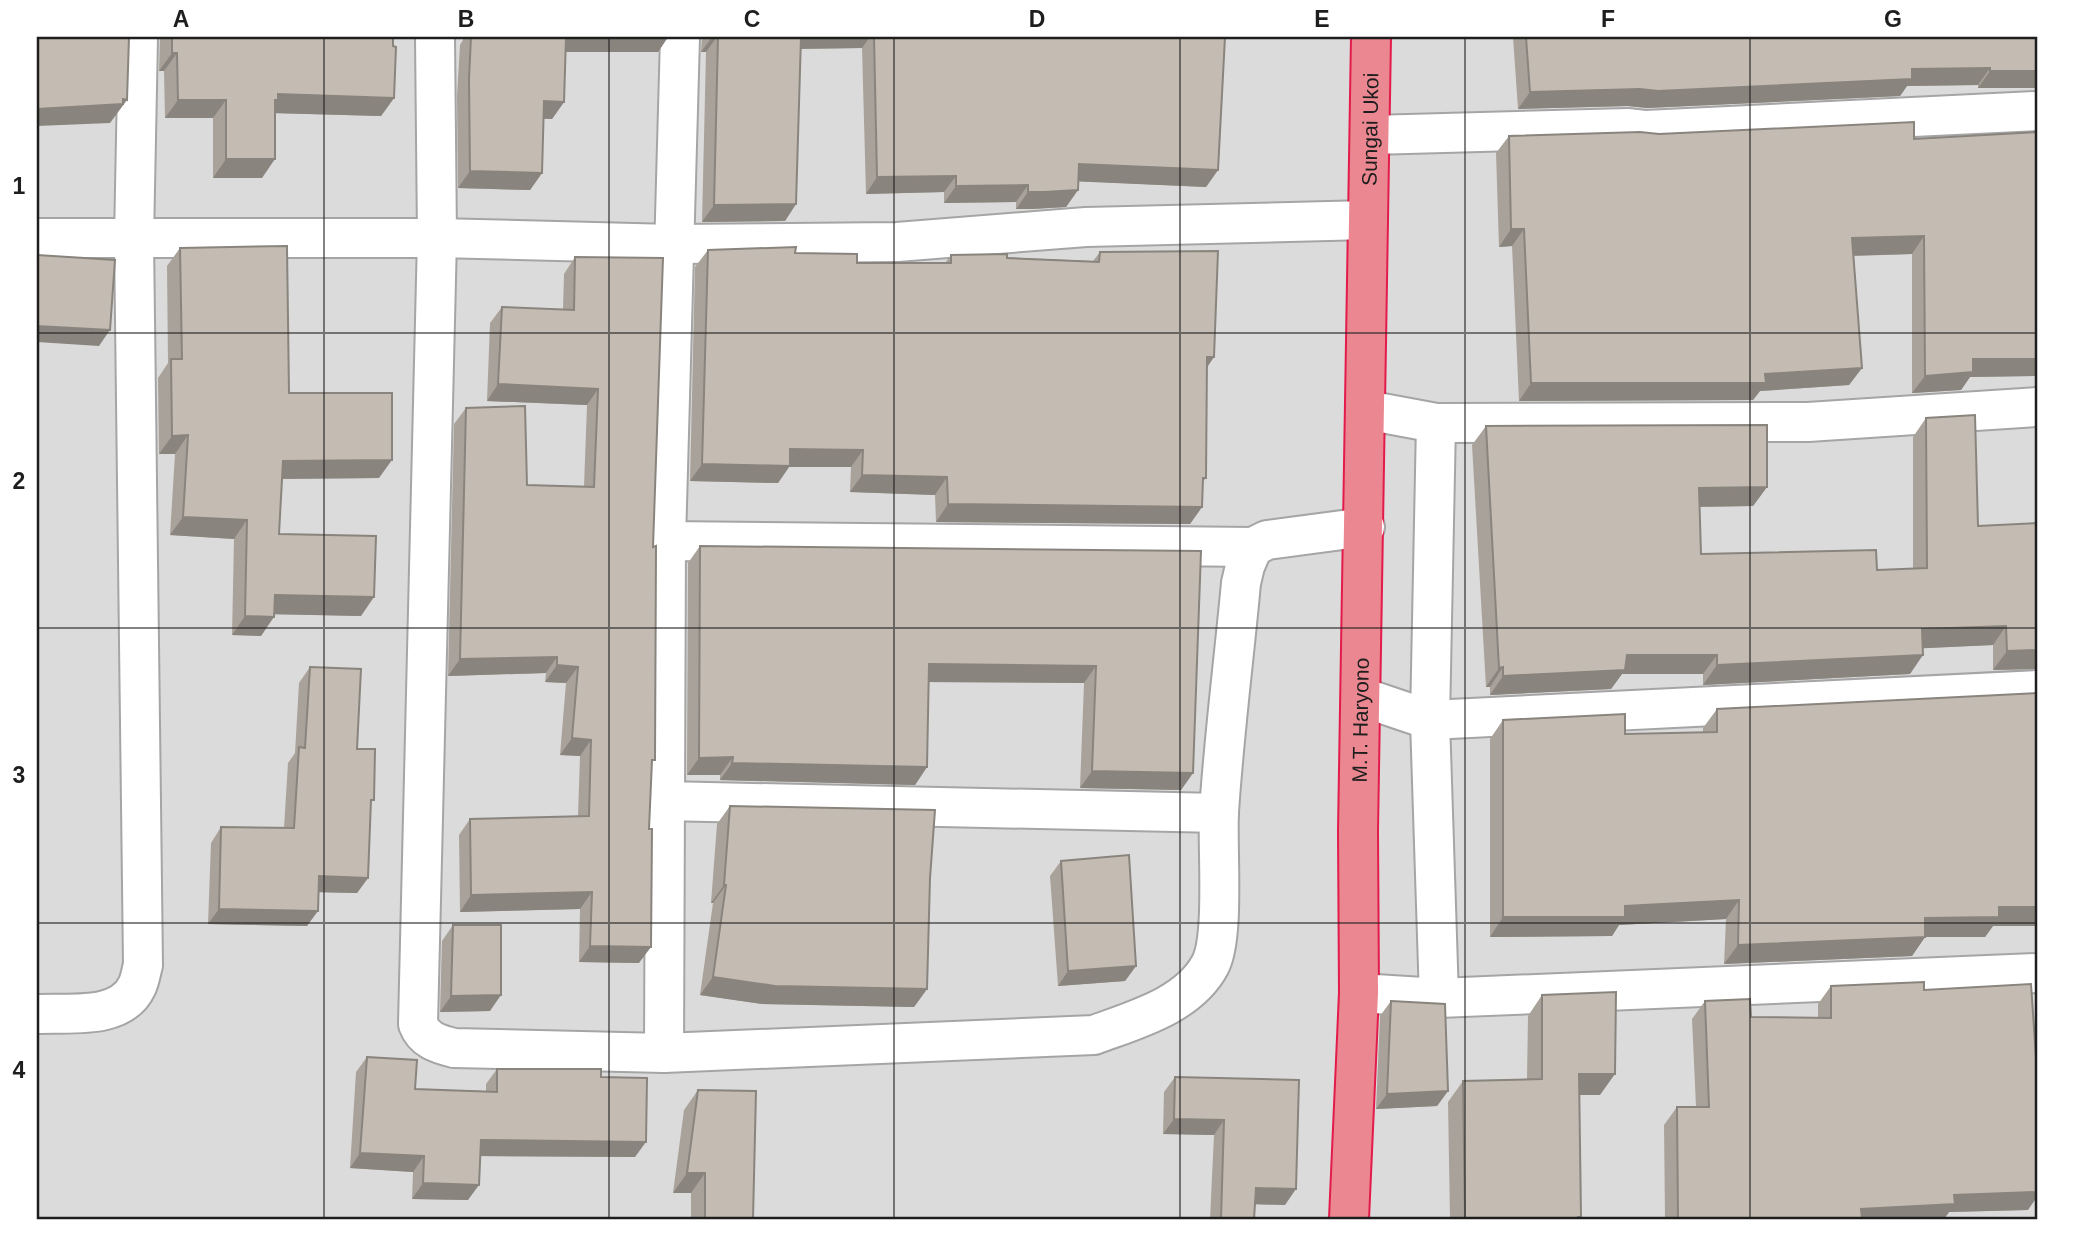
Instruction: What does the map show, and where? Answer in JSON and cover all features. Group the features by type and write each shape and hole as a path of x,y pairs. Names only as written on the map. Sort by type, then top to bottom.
{"highway":[{"name":"Sungai Ukoi","path":"1368,220 1371,37"},
{"name":"M.T. Haryono","path":"1349,1219 1359,993 1358,831 1368,220"}],"street":[{"path":"37,1014 101,1011 119,1006 136,988 143,965 134,239 138,37"},
{"path":"435,37 437,238 418,1024 422,1034 439,1044 454,1048 664,1053 1094,1035 1148,1015 1187,993 1211,965 1218,934 1219,813 1241,583 1253,547"},
{"path":"664,1053 666,541 680,37"},
{"path":"1371,135 1629,128 1646,130 2037,111"},
{"path":"37,238 437,238 673,244 897,242 1086,227 1368,220"},
{"path":"1366,410 1436,423 1808,422 2037,407"},
{"path":"1436,423 1430,720 1439,998"},
{"path":"666,541 1253,547 1267,540 1365,527"},
{"path":"1362,697 1430,720 2037,690"},
{"path":"664,801 1219,813"},
{"path":"1359,993 1439,998 2037,974"}],"shaded area":[{"path":"37,37 2037,37 2037,1219 37,1219"}],"building":[{"path":"37,37 129,37 127,100 123,99 123,104 37,109"},
{"path":"172,37 393,37 393,46 396,47 394,98 278,94 278,100 275,100 275,159 226,159 226,100 178,100 177,53 172,53"},
{"path":"471,37 566,37 564,102 544,101 542,173 470,171"},
{"path":"718,37 801,37 796,204 714,205"},
{"path":"874,37 1225,37 1218,170 1079,164 1078,190 1044,192 1028,192 1028,185 956,186 956,176 877,177"},
{"path":"1526,37 2037,37 2037,71 1990,71 1990,68 1912,69 1912,79 1658,91 1640,89 1530,92"},
{"path":"1914,122 1914,139 2037,132 2037,359 1973,359 1973,372 1925,376 1924,236 1852,238 1862,368 1765,374 1766,383 1531,383 1524,229 1511,229 1509,136 1640,132 1659,134"},
{"path":"287,246 289,393 392,393 392,460 283,461 279,534 376,536 374,597 275,595 274,617 245,616 247,520 183,517 188,435 172,436 171,359 182,359 180,248"},
{"path":"796,247 795,253 857,254 857,263 951,263 951,255 1007,254 1007,258 1099,262 1100,252 1218,251 1214,357 1207,357 1206,478 1203,478 1202,507 948,504 947,477 862,475 863,450 790,449 790,466 702,464 708,250"},
{"path":"37,255 115,260 110,330 37,326"},
{"path":"575,257 663,258 653,547 656,546 655,760 652,760 649,829 652,829 651,947 590,946 592,892 471,895 470,819 589,816 591,740 572,738 578,667 557,665 557,657 460,659 466,408 525,406 527,485 594,487 598,389 498,384 502,307 574,310"},
{"path":"1975,415 1978,526 2037,523 2037,650 2007,651 2006,626 1922,629 1923,655 1717,665 1717,655 1627,655 1625,670 1503,676 1503,667 1499,668 1486,426 1767,425 1767,487 1699,488 1701,554 1876,550 1877,570 1927,568 1926,418"},
{"path":"700,546 1201,551 1193,773 1092,771 1096,666 929,664 927,767 732,763 733,757 699,758"},
{"path":"310,667 361,669 357,749 375,749 368,878 319,876 318,911 219,909 221,827 294,828 299,747 305,748"},
{"path":"2037,693 2037,907 1999,907 1999,917 1925,918 1925,937 1738,945 1739,900 1625,906 1625,917 1503,917 1503,720 1625,714 1625,734 1717,732 1717,709"},
{"path":"730,806 935,810 927,989 775,986 713,977 726,885"},
{"path":"1129,855 1136,966 1068,971 1061,861"},
{"path":"453,925 501,925 501,995 451,996"},
{"path":"1924,982 1924,990 2031,984 2037,1072 2037,1192 1954,1195 1955,1204 1861,1209 1862,1219 1678,1219 1677,1107 1709,1107 1705,1001 1750,999 1751,1017 1831,1018 1831,986"},
{"path":"1616,992 1615,1074 1579,1074 1581,1217 1465,1219 1463,1081 1542,1079 1542,995"},
{"path":"1391,1001 1445,1004 1448,1091 1387,1094"},
{"path":"367,1057 417,1060 415,1089 497,1092 497,1069 601,1069 601,1077 647,1078 646,1142 481,1140 479,1185 423,1183 424,1156 360,1153"},
{"path":"1175,1077 1299,1080 1296,1189 1256,1188 1254,1219 1221,1219 1224,1120 1174,1119"},
{"path":"698,1090 756,1091 753,1219 705,1219 705,1173 687,1173"}]}
